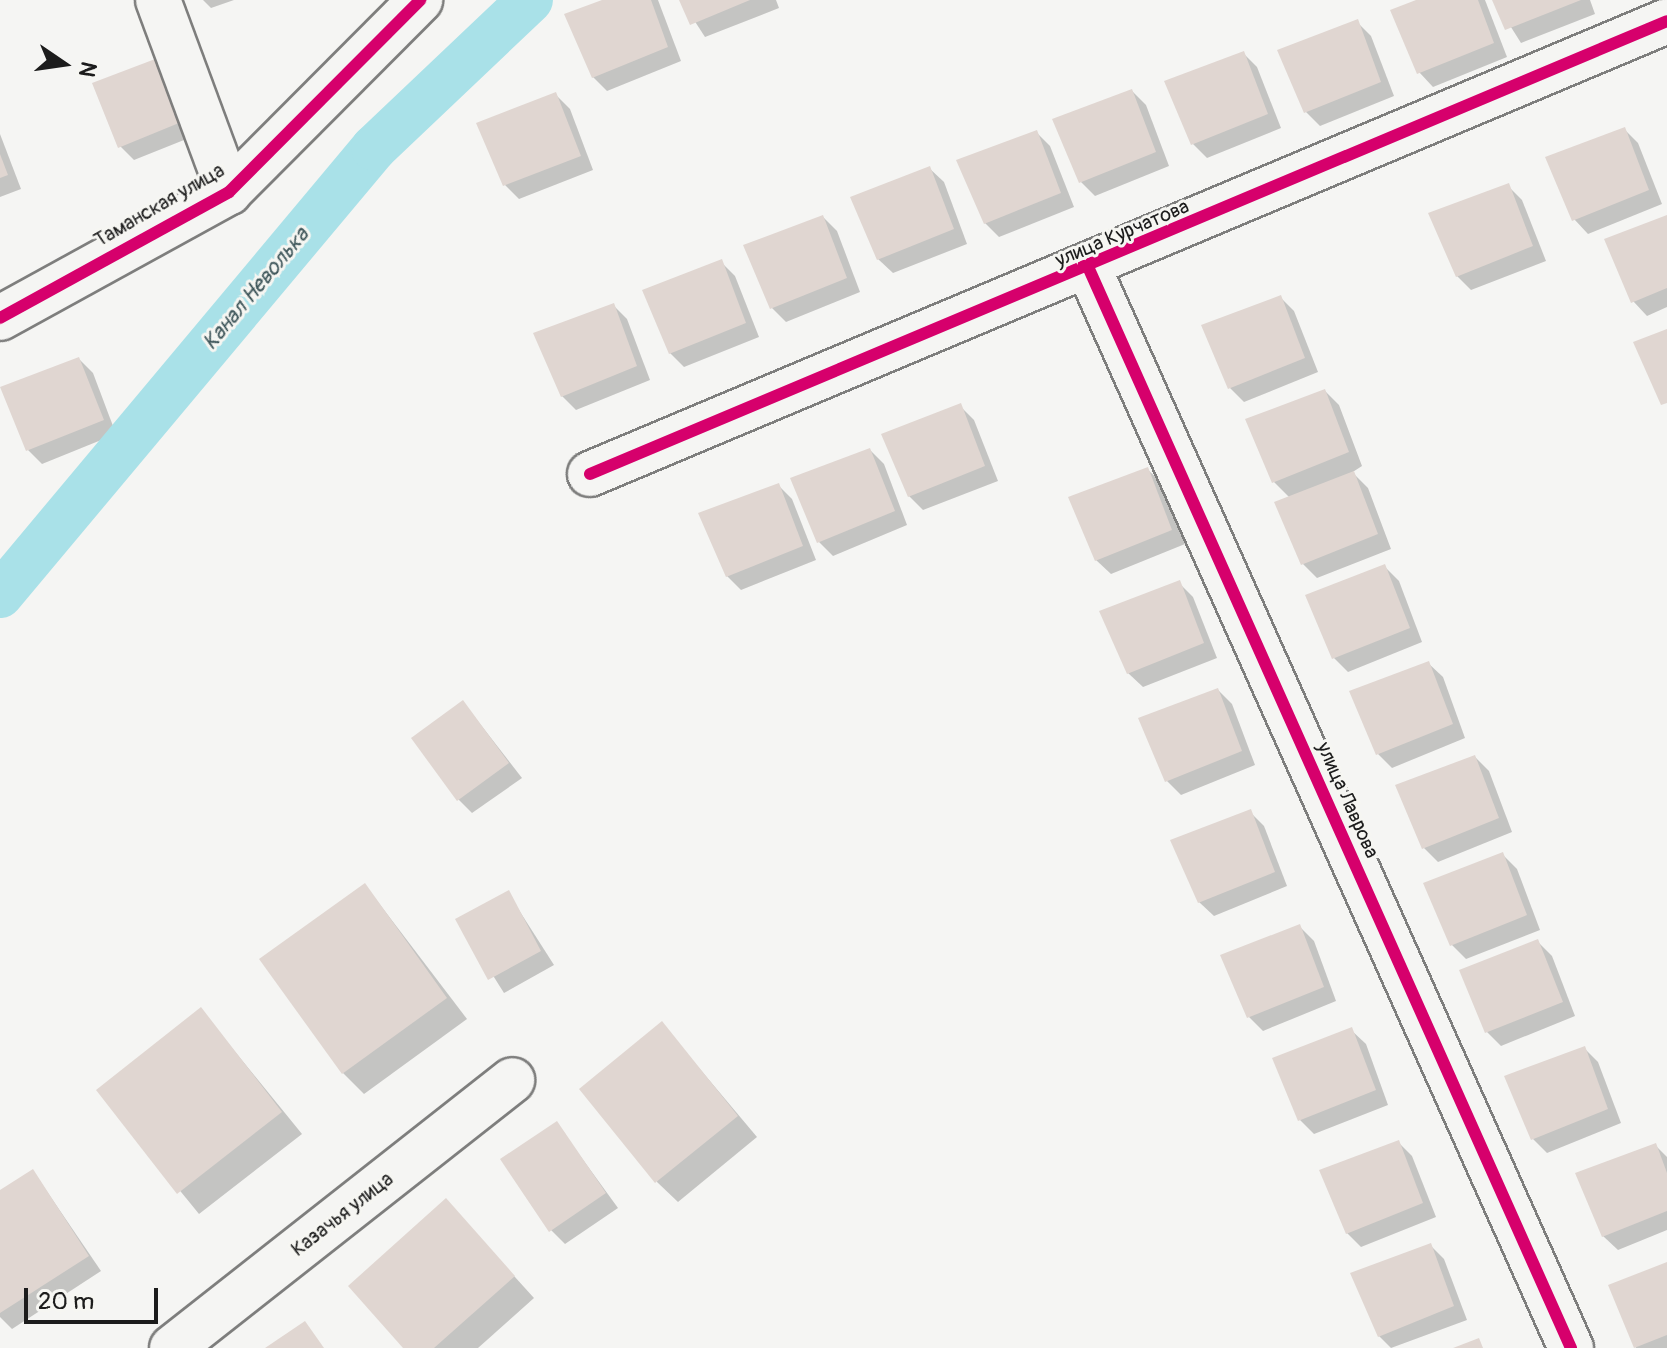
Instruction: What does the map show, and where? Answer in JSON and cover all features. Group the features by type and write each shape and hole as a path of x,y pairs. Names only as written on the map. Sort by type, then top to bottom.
{"street":[{"path":"158,0 229,192"},
{"name":"Таманская улица","path":"0,318 229,192 420,0"},
{"name":"улица Курчатова","path":"590,474 1089,269 1662,20"},
{"name":"улица Лаврова","path":"1089,269 1571,1348"},
{"name":"Казачья улица","path":"172,1348 512,1080"}],"building":[{"path":"602,0 651,0 668,47 592,78 564,14"},
{"path":"679,0 750,0 690,25"},
{"path":"1416,0 1478,0 1494,43 1417,74 1390,10"},
{"path":"1492,0 1581,0 1505,30"},
{"path":"1358,19 1381,82 1304,113 1277,50"},
{"path":"1244,51 1268,114 1191,145 1164,81"},
{"path":"171,53 196,116 118,148 92,83"},
{"path":"1132,89 1156,152 1079,183 1052,119"},
{"path":"556,92 581,156 503,186 476,123"},
{"path":"1625,127 1649,190 1572,221 1545,157"},
{"path":"1037,130 1061,193 984,224 956,160"},
{"path":"0,154 8,175 0,178"},
{"path":"930,166 954,229 877,260 850,197"},
{"path":"1509,183 1533,246 1456,277 1428,213"},
{"path":"823,215 847,278 770,309 743,245"},
{"path":"1667,215 1667,288 1631,303 1604,239"},
{"path":"722,259 746,323 669,354 642,290"},
{"path":"1281,295 1305,358 1228,389 1201,325"},
{"path":"614,303 637,366 561,397 533,333"},
{"path":"1667,329 1667,403 1661,405 1633,342"},
{"path":"79,357 104,420 26,451 0,387"},
{"path":"1325,389 1349,452 1272,483 1245,419"},
{"path":"961,403 985,466 908,497 881,434"},
{"path":"870,448 895,511 817,543 790,478"},
{"path":"1148,467 1172,530 1095,561 1068,497"},
{"path":"1354,471 1378,534 1301,565 1274,502"},
{"path":"779,483 803,546 726,577 698,513"},
{"path":"1385,564 1410,628 1332,659 1305,595"},
{"path":"1180,580 1204,643 1127,674 1099,611"},
{"path":"1429,661 1453,724 1376,755 1349,691"},
{"path":"1218,688 1242,751 1165,782 1138,718"},
{"path":"463,700 509,763 457,801 411,738"},
{"path":"1475,755 1499,818 1422,849 1395,785"},
{"path":"1251,809 1275,872 1198,903 1170,840"},
{"path":"1503,852 1527,915 1450,946 1423,883"},
{"path":"365,883 447,998 342,1074 259,959"},
{"path":"509,890 541,951 488,980 455,919"},
{"path":"1300,924 1324,987 1247,1018 1220,955"},
{"path":"1538,939 1563,1002 1485,1033 1459,970"},
{"path":"201,1007 282,1112 177,1194 96,1090"},
{"path":"662,1021 738,1116 655,1183 579,1089"},
{"path":"1352,1027 1376,1090 1298,1121 1272,1058"},
{"path":"1585,1046 1608,1109 1531,1140 1504,1076"},
{"path":"557,1121 606,1193 549,1232 500,1159"},
{"path":"1399,1140 1423,1203 1346,1234 1319,1170"},
{"path":"1656,1143 1667,1173 1667,1211 1602,1237 1575,1173"},
{"path":"33,1169 89,1256 0,1313 0,1190"},
{"path":"446,1198 515,1276 434,1348 403,1348 348,1286"},
{"path":"1431,1243 1454,1306 1378,1337 1350,1273"},
{"path":"1667,1262 1667,1335 1634,1348 1608,1285"},
{"path":"305,1321 324,1348 265,1348"},
{"path":"1479,1338 1483,1348 1453,1348"}],"waterway":[{"name":"Канал Неволька","path":"0,595 374,148 530,0"}],"cycle path":[{"path":"0,318 229,192 420,0"},
{"path":"590,474 1667,21"},
{"path":"1089,269 1571,1348"}]}
